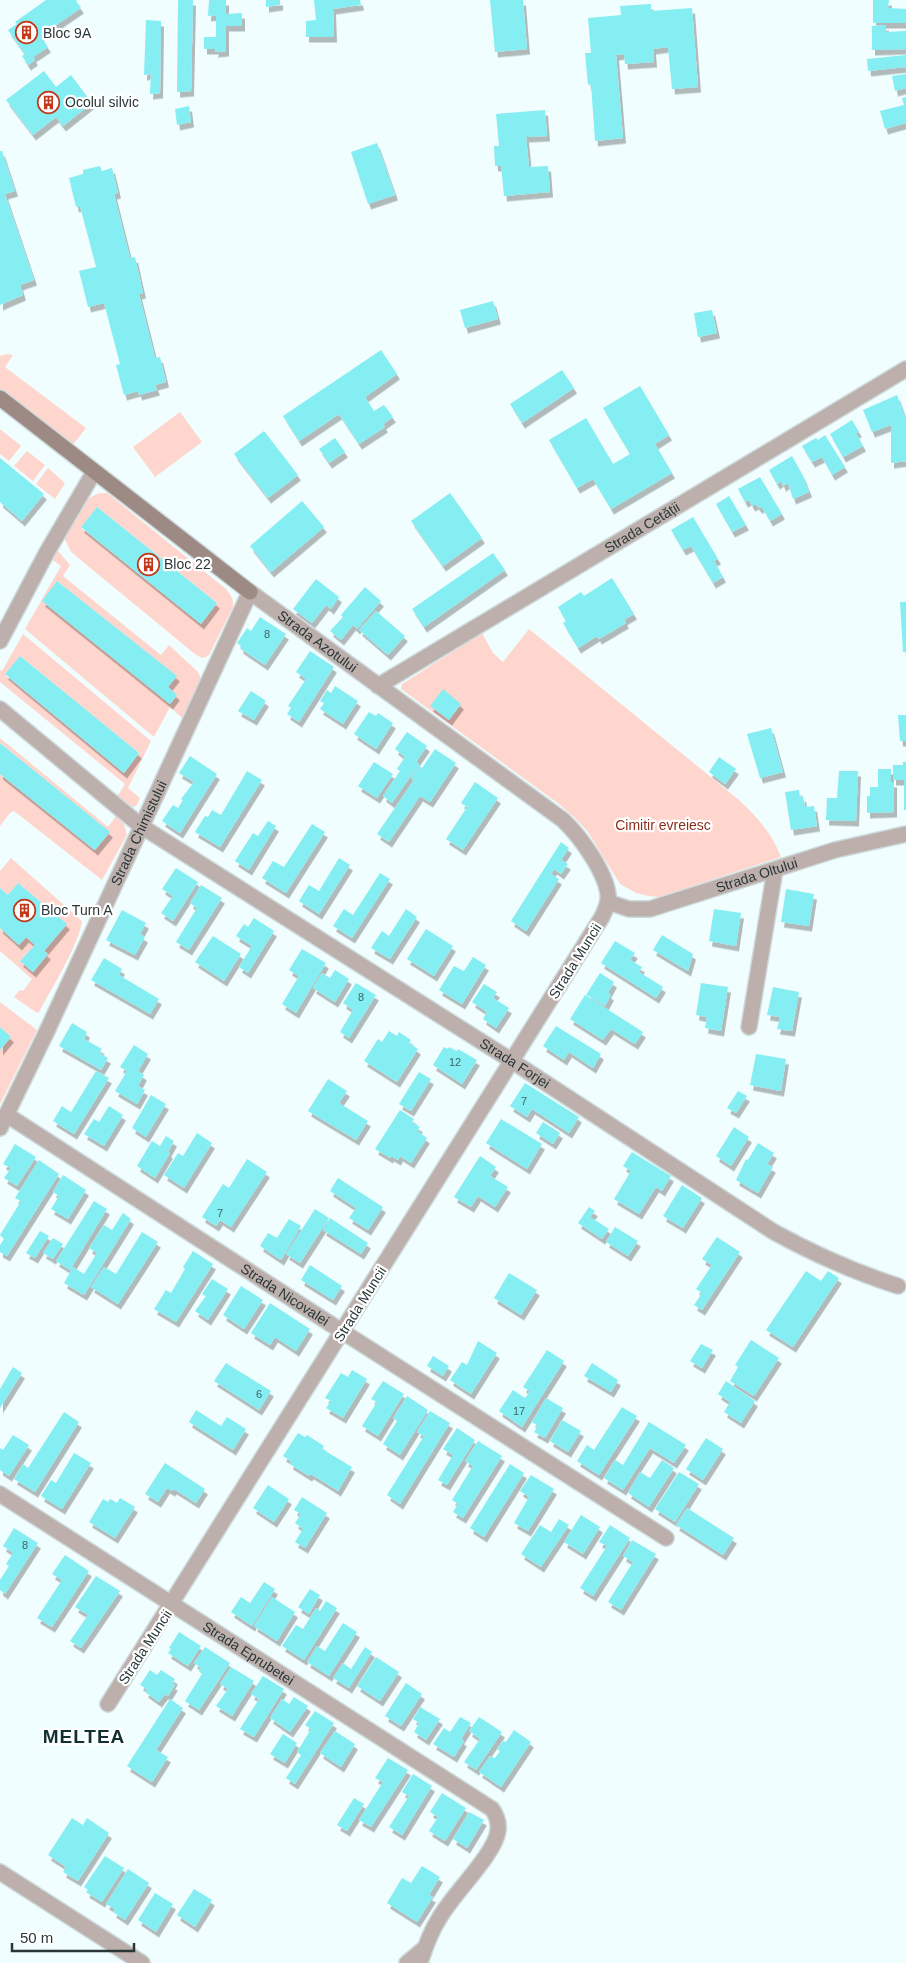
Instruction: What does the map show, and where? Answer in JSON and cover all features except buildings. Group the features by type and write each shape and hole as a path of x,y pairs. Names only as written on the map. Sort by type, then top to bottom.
{"street":[{"name":"Strada Cetății","path":"378,686 906,369"},
{"name":"Strada Azotului","path":"0,398 250,592 571,828 594,860 606,887 608,902"},
{"path":"0,641 47,552 94,472"},
{"name":"Strada Chimistului","path":"3,1121 47,1031 250,592"},
{"name":"Strada Forjei","path":"0,709 141,826 512,1060 774,1232 805,1249 851,1270 898,1286"},
{"name":"Strada Oltului","path":"608,902 629,909 650,909 835,850 906,834"},
{"path":"748,1027 774,870"},
{"name":"Strada Muncii","path":"108,1704 602,917 608,902"},
{"name":"Strada Nicovalei","path":"3,1121 342,1332 666,1538"},
{"name":"Strada Eprubetei","path":"0,1494 492,1809 496,1814 498,1831 492,1847 440,1916 425,1948"},
{"path":"0,1872 142,1963"},
{"path":"407,1963 425,1948"},
{"path":"420,1963 425,1948"}],"green space":[{"path":"13,355 5,367 86,428 72,446 0,390 0,356"},
{"path":"180,412 202,442 155,477 133,447"},
{"path":"0,429 21,446 9,461 0,454"},
{"path":"27,451 45,465 33,481 14,466"},
{"path":"48,468 65,483 55,499 36,484"},
{"path":"99,493 107,493 231,595 233,607 209,655 203,658 196,655 71,552 64,538 65,532 87,500","holes":["97,507 217,603 201,624 81,528"]},
{"path":"56,545 58,551 70,565 63,576 161,655 169,645 198,672 200,683 182,718 170,707 154,737 25,629 61,566 50,558","holes":["57,581 176,676 168,687 170,704 161,697"]},
{"name":"Cimitir evreiesc","path":"529,629 739,800 763,826 773,840 781,857 659,897 636,893 620,884 588,832 574,817 559,804 401,689 402,684 482,633 493,653 503,662"},
{"path":"23,634 151,741 128,788 140,798 137,805 133,807 117,797 125,784 0,682 0,670 2,671","holes":["20,656 139,753 124,773 5,675"]},
{"path":"0,738 108,827 116,816 124,824 127,835 102,880 14,811 10,813 0,826 0,774 94,850 109,832 0,743"},
{"path":"11,858 82,921 76,942 37,1013 14,997 20,990 23,991 32,979 0,951 0,928 19,945 26,937 35,945 20,961 33,972 48,954 44,951 66,924 18,883 8,895 0,888 0,871"},
{"path":"0,1002 37,1030 0,1104 0,1050 11,1037 0,1027"}],"place":[{"name":"Bloc 9A","path":"27,33"},
{"name":"Ocolul silvic","path":"49,102"},
{"name":"Bloc 22","path":"148,564"},
{"name":"Bloc Turn A","path":"25,910"}],"district":[{"name":"MELTEA","path":"84,1736"}]}
